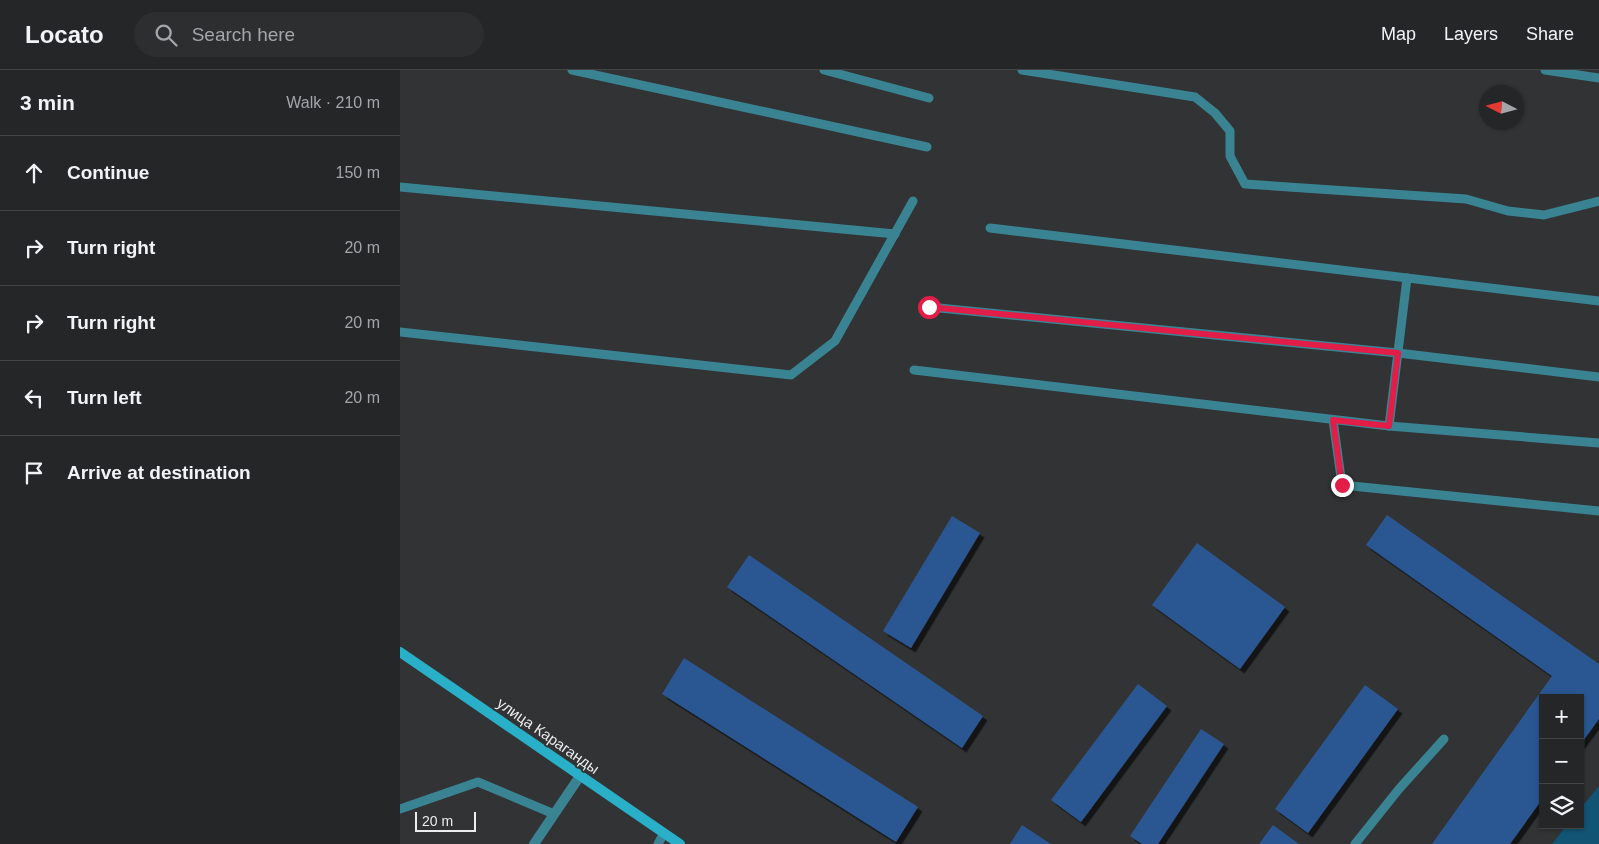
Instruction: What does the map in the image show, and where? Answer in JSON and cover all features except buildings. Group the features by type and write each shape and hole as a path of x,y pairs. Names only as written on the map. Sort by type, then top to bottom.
{"main road":[{"name":"улица Караганды","path":"400,652 680,844"}],"street":[{"path":"534,844 580,776"}],"lane":[{"path":"572,70 927,147"},
{"path":"824,70 929,98"},
{"path":"1022,70 1195,97 1215,113 1230,131 1230,156 1245,184 1466,199 1508,211 1544,215 1599,201"},
{"path":"1545,70 1599,78"},
{"path":"400,187 895,234"},
{"path":"400,332 791,375 835,341 913,201"},
{"path":"990,228 1599,301"},
{"path":"1389,426 1407,278"},
{"path":"929,307 1398,353 1599,377"},
{"path":"914,370 1389,426 1599,443"},
{"path":"1333,420 1342,485 1599,512"},
{"path":"1355,844 1399,789 1444,739"},
{"path":"400,809 478,782 554,814"},
{"path":"658,844 664,833"}],"shaded area":[{"path":"1599,786 1599,844 1552,844 1564,829 1584,829 1584,804"}],"route":[{"path":"929,307 1398,353 1389,426 1333,420 1342,485"}]}
